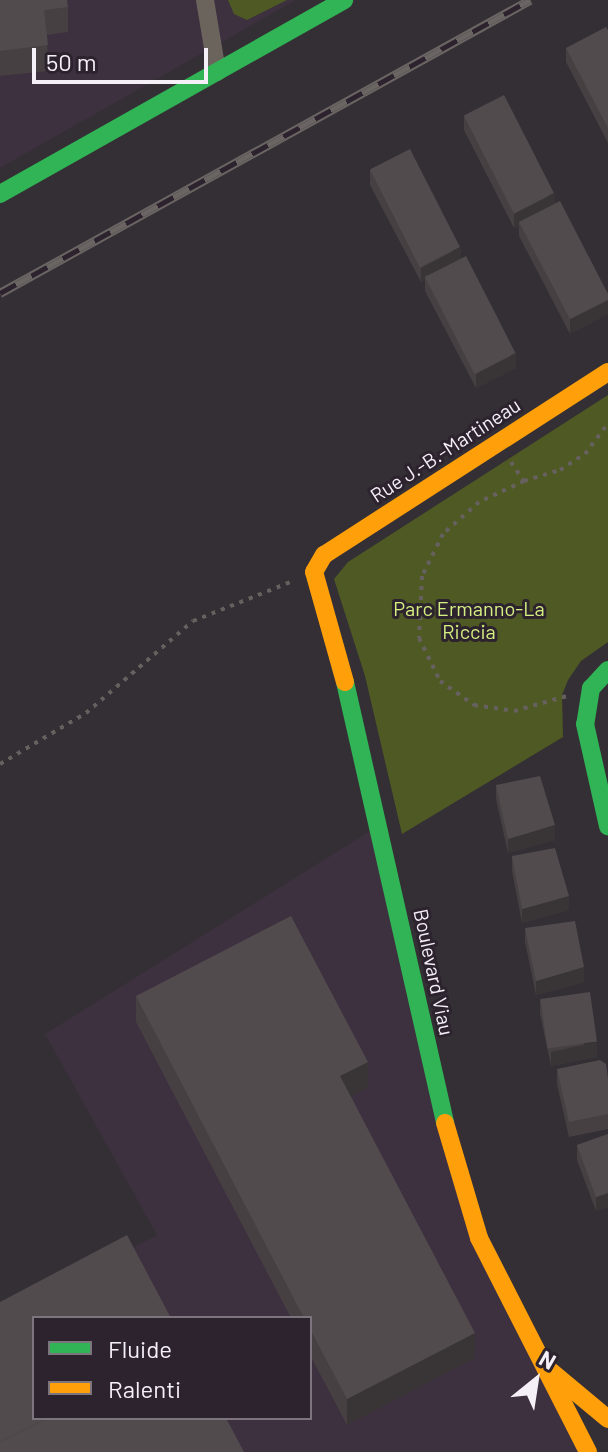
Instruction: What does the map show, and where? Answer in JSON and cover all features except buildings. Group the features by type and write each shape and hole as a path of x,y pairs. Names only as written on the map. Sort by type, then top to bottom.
{"street":[{"path":"205,0 217,72"},
{"path":"0,194 344,0"},
{"name":"Rue J.-B.-Martineau","path":"314,572 324,555 608,372"},
{"name":"Boulevard Viau","path":"314,572 361,741 457,1177 479,1238 588,1452"},
{"path":"608,670 591,690 585,724 608,826"},
{"name":"Boulevard Viau","path":"545,1367 608,1419"}],"path":[{"path":"591,690 514,711 484,709 447,688 423,651 419,592 427,562 443,534 479,502 576,462 608,423"},
{"path":"498,442 524,481"},
{"path":"0,764 86,713 193,621 314,572"}],"shaded area":[{"path":"0,0 296,0 0,168"},
{"path":"378,826 457,1177 588,1452 0,1452 0,1318 157,1235 45,1034"}],"green space":[{"path":"228,0 287,0 247,20 234,14"},
{"name":"Parc Ermanno-La Riccia","path":"608,395 608,642 581,661 568,680 562,695 563,737 402,834 365,676 334,579 348,562"}],"railway":[{"path":"0,293 530,0"}],"traffic: fast":[{"path":"0,194 344,0"},
{"path":"608,670 591,688 585,724 608,826"},
{"path":"345,682 445,1123"}],"traffic: slow":[{"path":"345,682 314,572 324,555 608,372"},
{"path":"445,1123 479,1238 588,1452"},
{"path":"548,1369 608,1419"}]}
